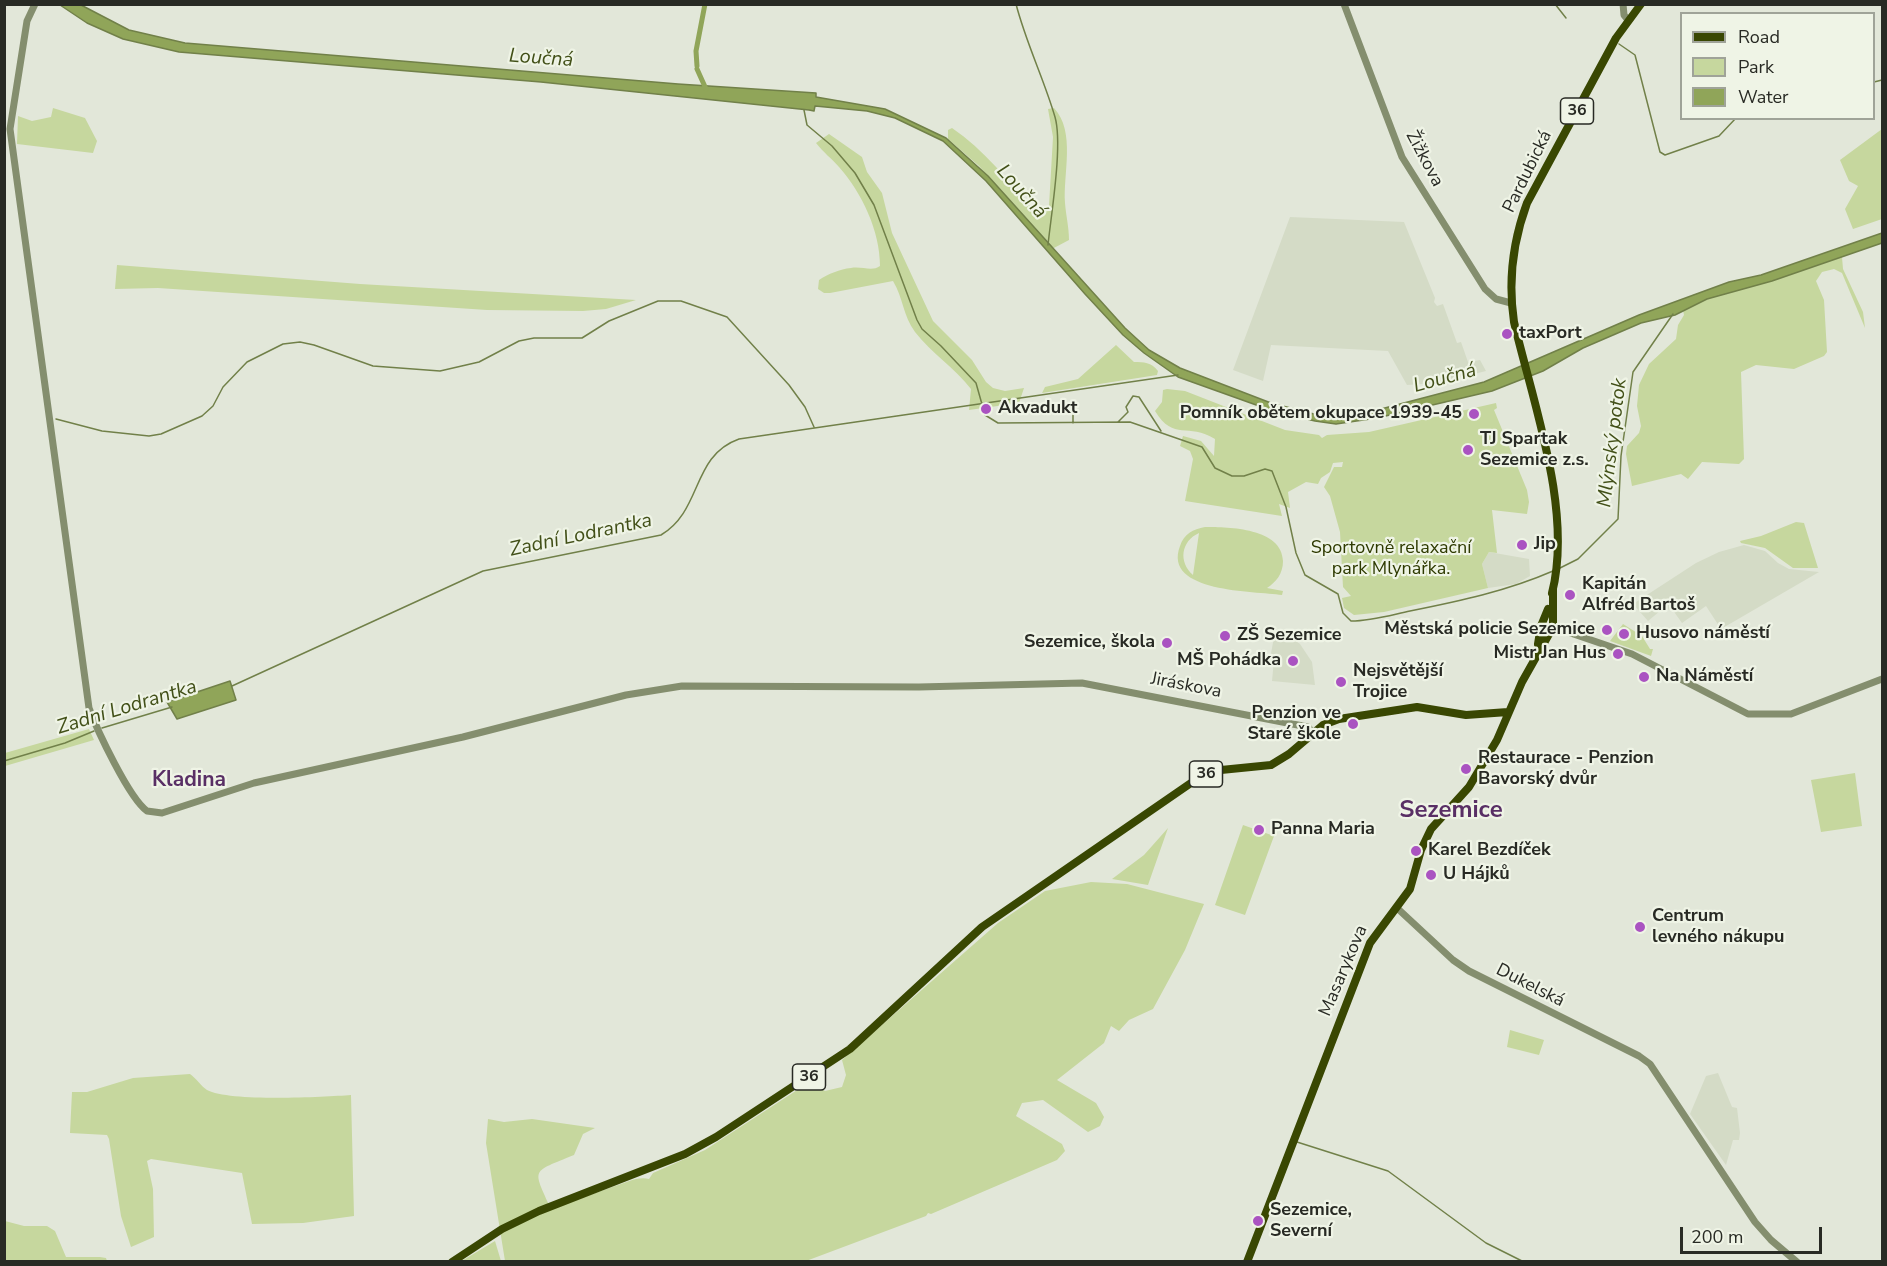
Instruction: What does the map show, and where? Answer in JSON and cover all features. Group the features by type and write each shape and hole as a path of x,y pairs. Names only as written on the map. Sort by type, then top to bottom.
{"main road":[{"name":"36","path":"1628,20 1641,4"},
{"name":"Pardubická","path":"1548,626 1556,563 1554,500 1511,303 1513,260 1518,231 1527,203 1628,20"},
{"name":"Masarykova","path":"1247,1262 1370,944 1378,929 1397,908 1412,884 1428,833 1468,787 1497,740 1548,626"},
{"name":"36","path":"452,1262 502,1229 539,1211 685,1154 716,1137 850,1048 982,927 1204,774 1271,765 1289,754 1323,725 1339,719 1412,707 1473,716 1508,712"}],"street":[{"name":"Jiráskova","path":"35,4 26,28 7,129 88,708 97,729 142,807 157,813 254,783 338,766 656,689 724,685 919,687 1082,683 1120,688 1308,727 1312,733"},
{"name":"Žižkova","path":"1344,4 1402,157 1485,289 1496,299 1511,303"},
{"path":"1623,4 1624,15 1628,20"},
{"path":"1548,626 1612,646 1752,714 1791,714 1882,679"},
{"name":"Dukelská","path":"1397,908 1461,966 1639,1056 1659,1076 1755,1222 1771,1240 1797,1262"}],"shaded area":[{"path":"1290,217 1404,222 1435,298 1434,302 1437,306 1443,304 1457,343 1461,342 1468,362 1480,360 1486,371 1438,383 1407,385 1388,351 1271,345 1263,381 1233,370"},
{"path":"1744,545 1765,551 1789,569 1819,572 1721,629 1706,606 1682,623 1672,609 1660,611 1648,621 1633,604 1696,563 1719,552"},
{"path":"1489,552 1529,559 1530,576 1516,584 1488,588 1482,564"},
{"name":"MŠ Pohádka","path":"1274,637 1295,640 1300,644 1312,662 1315,685 1272,681 1274,660 1270,659"},
{"path":"1718,1073 1732,1107 1737,1108 1740,1133 1739,1140 1733,1140 1726,1165 1690,1114 1706,1076"}],"green space":[{"path":"53,108 85,118 97,141 93,153 17,144 18,116 32,121 51,117"},
{"path":"1054,108 1061,118 1067,141 1065,203 1069,240 1052,249 979,166 948,139 948,130 952,128 975,146 1033,209 1044,212 1049,206 1053,137 1048,109"},
{"path":"1882,129 1882,219 1853,229 1845,209 1858,186 1849,181 1840,160"},
{"path":"829,134 862,157 867,172 882,193 892,233 933,321 972,360 986,382 993,388 1005,391 1024,388 1019,403 969,410 971,389 915,332 893,281 830,293 824,293 818,289 819,280 834,272 855,268 874,269 880,266 877,239 862,201 847,177 816,143"},
{"path":"1842,257 1843,269 1863,312 1865,328 1842,273 1834,269 1822,272 1816,281 1824,300 1827,352 1824,356 1794,369 1756,365 1741,372 1744,459 1739,464 1702,462 1688,479 1681,474 1632,486 1626,454 1627,446 1639,433 1641,426 1637,406 1639,385 1649,364 1676,339 1678,325 1684,315 1683,310 1707,299 1772,281"},
{"path":"117,265 360,284 636,300 606,309 583,311 487,310 158,288 115,289"},
{"path":"1116,345 1134,362 1144,362 1153,366 1158,371 1157,375 1042,393 1045,387 1078,379"},
{"name":"Sportovně relaxační park Mlynářka.","path":"1163,390 1185,391 1285,430 1319,435 1322,438 1327,435 1369,432 1496,403 1497,408 1494,410 1527,490 1529,502 1527,514 1492,510 1497,553 1489,552 1482,564 1488,588 1384,612 1354,615 1344,608 1342,598 1351,596 1343,587 1340,532 1330,496 1324,487 1334,467 1342,467 1343,462 1333,463 1330,472 1321,478 1318,484 1306,482 1288,492 1290,508 1279,504 1282,516 1185,501 1193,459 1190,451 1180,446 1183,436 1201,441 1214,456 1215,439 1197,432 1175,429 1162,420 1155,411 1162,402"},
{"path":"1796,522 1804,523 1818,568 1793,568 1765,548 1740,541 1761,536"},
{"path":"1205,527 1240,529 1264,536 1274,542 1280,550 1283,566 1278,577 1267,588 1283,591 1282,595 1214,587 1197,581 1185,573 1178,561 1180,546 1187,535","holes":["1199,533 1193,575 1185,564 1184,552 1188,541"]},
{"path":"1623,624 1642,636 1650,649 1653,649 1651,656 1610,641"},
{"path":"89,729 94,740 5,766 5,753"},
{"path":"1855,773 1862,826 1821,832 1811,780"},
{"path":"1243,825 1274,836 1245,915 1215,905"},
{"path":"1168,828 1148,885 1112,879 1144,855"},
{"path":"1091,882 1127,884 1204,904 1185,950 1153,1009 1129,1020 1119,1031 1111,1026 1104,1043 1057,1080 1096,1103 1104,1117 1100,1126 1088,1132 1043,1100 1022,1103 1016,1116 1062,1144 1065,1151 1057,1160 931,1214 928,1213 926,1216 806,1261 505,1261 486,1143 488,1119 504,1122 532,1119 595,1128 583,1134 574,1155 550,1165 539,1173 541,1185 551,1209 632,1180 649,1179 653,1173 705,1150 811,1081 825,1091 842,1087 846,1075 842,1060 998,923 1045,891"},
{"path":"1510,1030 1544,1040 1539,1055 1507,1047"},
{"path":"190,1074 207,1090 218,1094 277,1098 351,1095 354,1216 303,1223 252,1224 242,1173 151,1159 147,1161 153,1189 154,1237 131,1247 121,1216 109,1139 107,1135 70,1133 72,1092 87,1092 133,1078"},
{"path":"5,1221 24,1226 47,1226 55,1231 66,1257 100,1257 106,1258 107,1261 5,1261"},
{"path":"495,1241 501,1261 460,1262"}],"water":[{"name":"Loučná","path":"60,5 81,5 129,30 185,43 678,84 816,93 816,97 885,109 946,138 988,176 1125,328 1149,350 1180,368 1271,403 1314,414 1358,415 1484,382 1639,315 1729,282 1761,275 1882,233 1882,243 1772,281 1707,299 1675,315 1641,323 1583,348 1543,371 1492,391 1377,418 1336,424 1273,411 1178,377 1123,335 986,181 943,141 895,118 867,111 815,106 814,111 541,82 179,52 123,39 87,23"},
{"path":"230,681 236,700 177,719 167,702"}],"waterway":[{"path":"697,66 696,51 705,4"},
{"path":"1016,4 1051,103 1057,129 1057,162 1048,245"},
{"path":"1555,4 1566,18"},
{"path":"1619,44 1635,55 1660,152 1665,155 1719,136 1734,120"},
{"path":"697,69 706,89"},
{"path":"1875,82 1882,80"},
{"name":"Mlýnský potok","path":"804,110 807,125 832,146 855,173 874,205 917,320 922,329 976,383 985,415 998,423 1130,422 1202,447 1215,468 1232,476 1244,476 1265,469 1272,471 1286,507 1296,553 1305,575 1338,594 1343,613 1351,621 1381,618 1465,599 1501,590 1553,571"},
{"path":"56,419 102,431 149,436 161,434 202,416 213,406 223,387 247,362 283,344 300,342 314,345 373,366 440,371 479,362 519,341 534,338 582,338 609,321 658,301 681,301 727,317 789,385 805,407 814,427"},
{"name":"Mlýnský potok","path":"1560,568 1578,559 1618,519 1621,456 1633,372 1673,314"},
{"name":"Zadní Lodrantka","path":"232,686 483,571 661,535 684,512 712,458 724,447 739,439 1178,375"},
{"path":"1118,422 1128,412 1126,407 1133,396 1139,397 1161,431"},
{"name":"Mlýnský potok","path":"1073,406 1073,423"},
{"name":"Zadní Lodrantka","path":"102,728 172,707"},
{"name":"Zadní Lodrantka","path":"4,761 65,743 94,731"},
{"path":"1297,1142 1388,1171 1486,1243 1524,1262"}],"place":[{"name":"taxPort","path":"1507,334"},
{"name":"Akvadukt","path":"986,409"},
{"name":"Pomník obětem okupace 1939-45","path":"1474,414"},
{"name":"TJ Spartak Sezemice z.s.","path":"1468,450"},
{"name":"Jip","path":"1522,545"},
{"name":"Kapitán Alfréd Bartoš","path":"1570,595"},
{"name":"Městská policie Sezemice","path":"1607,630"},
{"name":"Husovo náměstí","path":"1624,634"},
{"name":"ZŠ Sezemice","path":"1225,636"},
{"name":"Sezemice, škola","path":"1167,643"},
{"name":"Mistr Jan Hus","path":"1618,654"},
{"name":"MŠ Pohádka","path":"1293,661"},
{"name":"Na Náměstí","path":"1644,677"},
{"name":"Nejsvětější Trojice","path":"1341,682"},
{"name":"Penzion ve Staré škole","path":"1353,724"},
{"name":"Restaurace - Penzion Bavorský dvůr","path":"1466,769"},
{"name":"Panna Maria","path":"1259,830"},
{"name":"Karel Bezdíček","path":"1416,851"},
{"name":"U Hájků","path":"1431,875"},
{"name":"Centrum levného nákupu","path":"1640,927"},
{"name":"Sezemice, Severní","path":"1258,1221"}],"district":[{"name":"Kladina","path":"189,781"},
{"name":"Sezemice","path":"1451,811"}]}
